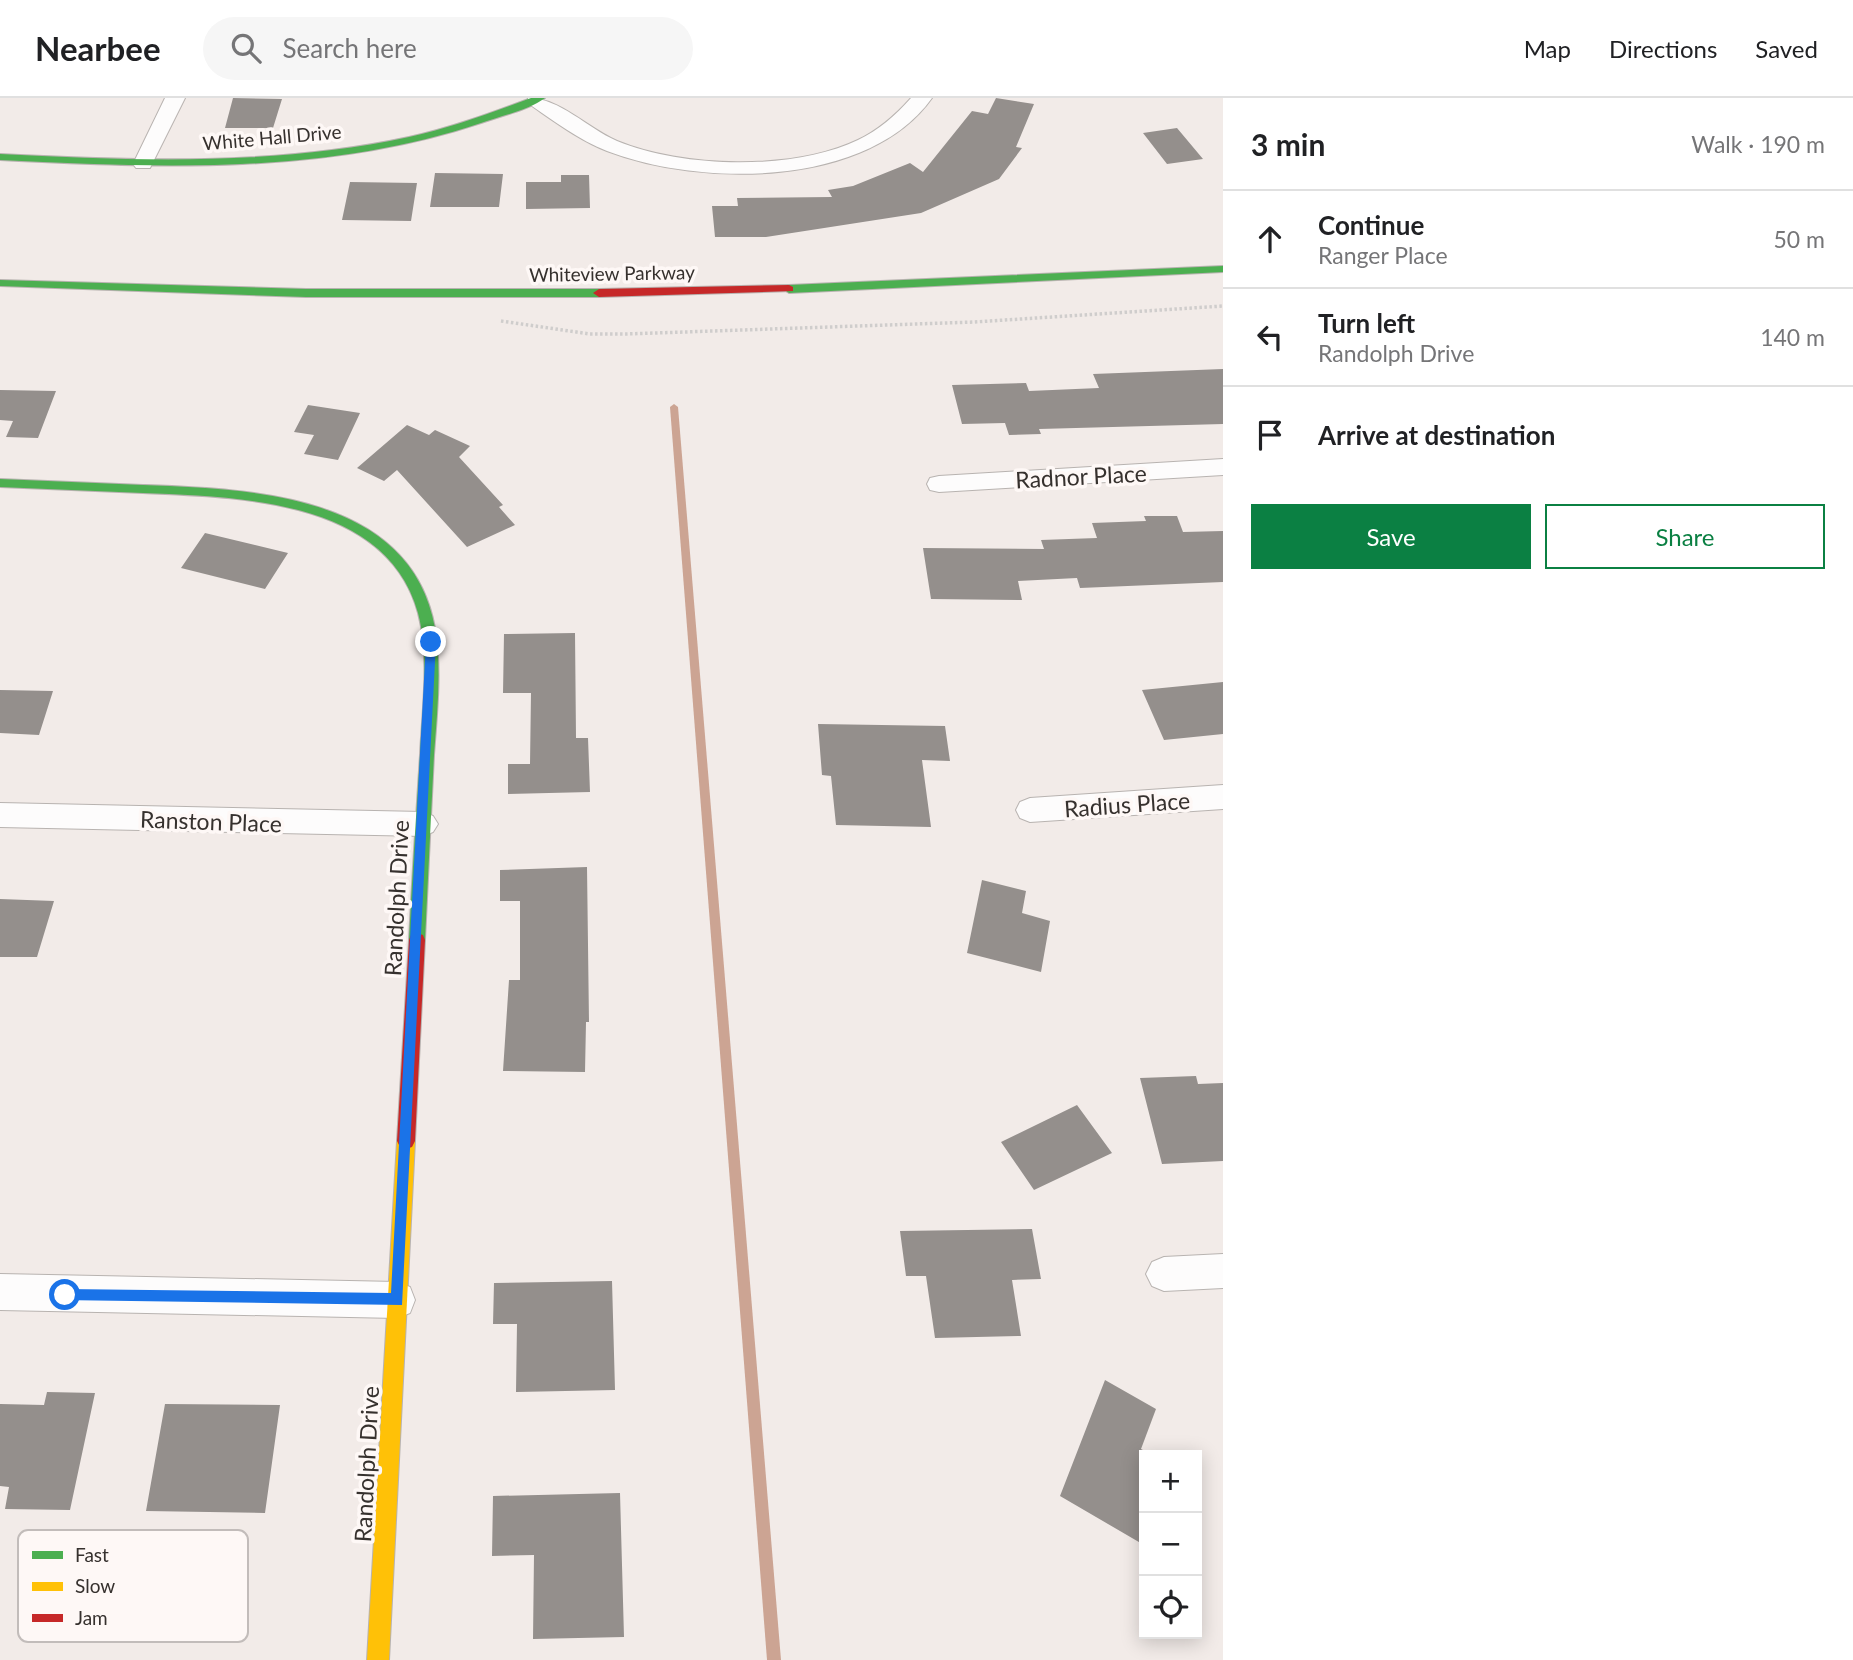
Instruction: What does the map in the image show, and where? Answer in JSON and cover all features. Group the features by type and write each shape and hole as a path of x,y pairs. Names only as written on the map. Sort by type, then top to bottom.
{"street":[{"path":"143,164 175,98"},
{"path":"538,99 580,130 620,149 675,162 733,167 800,162 866,144 897,126 922,98"},
{"name":"White Hall Drive","path":"0,157 143,164 249,163 335,155 435,134 538,99"},
{"name":"Whiteview Parkway","path":"0,283 377,294 696,293 946,286 1223,269"},
{"name":"Radnor Place","path":"939,484 1223,467"},
{"name":"Randolph Drive","path":"0,483 204,490 280,498 333,515 379,544 414,586 429,622 432,665 378,1660"},
{"name":"Radius Place","path":"1030,810 1223,797"},
{"name":"Ranston Place","path":"0,815 423,824"},
{"path":"1164,1274 1223,1271"},
{"path":"0,1293 397,1300"}],"building":[{"path":"233,98 282,99 273,128 225,128"},
{"path":"996,98 1034,104 1016,147 1022,148 999,179 921,213 766,237 715,237 712,206 738,206 737,198 832,197 828,190 853,186 910,163 923,172 972,111 988,114"},
{"path":"1177,128 1203,159 1167,164 1143,133"},
{"path":"435,173 503,174 499,207 430,207"},
{"path":"561,175 589,175 590,208 526,209 526,182 561,182"},
{"path":"350,182 417,183 411,221 342,220"},
{"path":"1223,369 1223,424 1039,429 1041,434 1009,435 1005,423 962,424 952,385 1026,383 1029,391 1099,388 1093,374"},
{"path":"0,390 56,391 38,438 6,437 13,421 0,420"},
{"path":"308,405 360,413 338,460 304,454 314,435 294,432"},
{"path":"407,425 429,435 435,430 470,446 459,457 503,505 499,507 515,525 467,547 397,470 384,481 357,468"},
{"path":"1144,516 1177,516 1183,532 1223,531 1223,582 1080,588 1077,578 1018,581 1022,600 931,599 923,548 1044,549 1041,540 1097,538 1092,523 1146,521"},
{"path":"205,533 288,553 265,589 181,568"},
{"path":"575,633 576,738 588,738 590,792 508,794 508,764 530,764 531,693 503,693 504,634"},
{"path":"1223,682 1223,734 1164,740 1142,690"},
{"path":"0,690 53,691 39,735 0,733"},
{"path":"818,724 945,726 950,761 922,760 931,827 836,825 831,776 822,775"},
{"path":"587,867 589,1022 586,1022 585,1072 503,1071 509,980 520,980 520,901 500,901 500,870"},
{"path":"982,880 1026,891 1022,913 1050,921 1041,972 967,953"},
{"path":"0,899 54,901 37,957 0,957"},
{"path":"1196,1076 1198,1084 1223,1083 1223,1161 1162,1164 1140,1078"},
{"path":"1077,1105 1112,1153 1034,1190 1001,1142"},
{"path":"1032,1229 1041,1279 1012,1280 1021,1336 935,1338 926,1276 906,1276 900,1231"},
{"path":"612,1281 615,1390 516,1392 517,1324 493,1324 494,1283"},
{"path":"1105,1380 1156,1409 1141,1449 1143,1450 1139,1450 1139,1542 1060,1496"},
{"path":"47,1392 95,1393 70,1510 5,1509 9,1487 0,1486 0,1404 44,1405"},
{"path":"165,1404 280,1405 265,1513 146,1511"},
{"path":"620,1493 624,1637 533,1639 534,1555 492,1556 493,1496"}],"waterway":[{"path":"674,407 774,1660"}],"traffic: fast":[{"path":"0,157 154,163 307,156 358,150 425,136 540,98"},
{"path":"789,289 1223,269"},
{"path":"0,283 306,293 599,293"},
{"path":"0,483 223,493 266,499 308,508 347,522 381,544 407,573 424,611 430,646 431,700 417,940"}],"traffic: slow":[{"path":"378,1660 406,1141"}],"traffic: jam":[{"path":"599,293 789,289"},
{"path":"406,1141 417,940"}],"route":[{"path":"65,1295 397,1300 432,665 431,642"}]}
